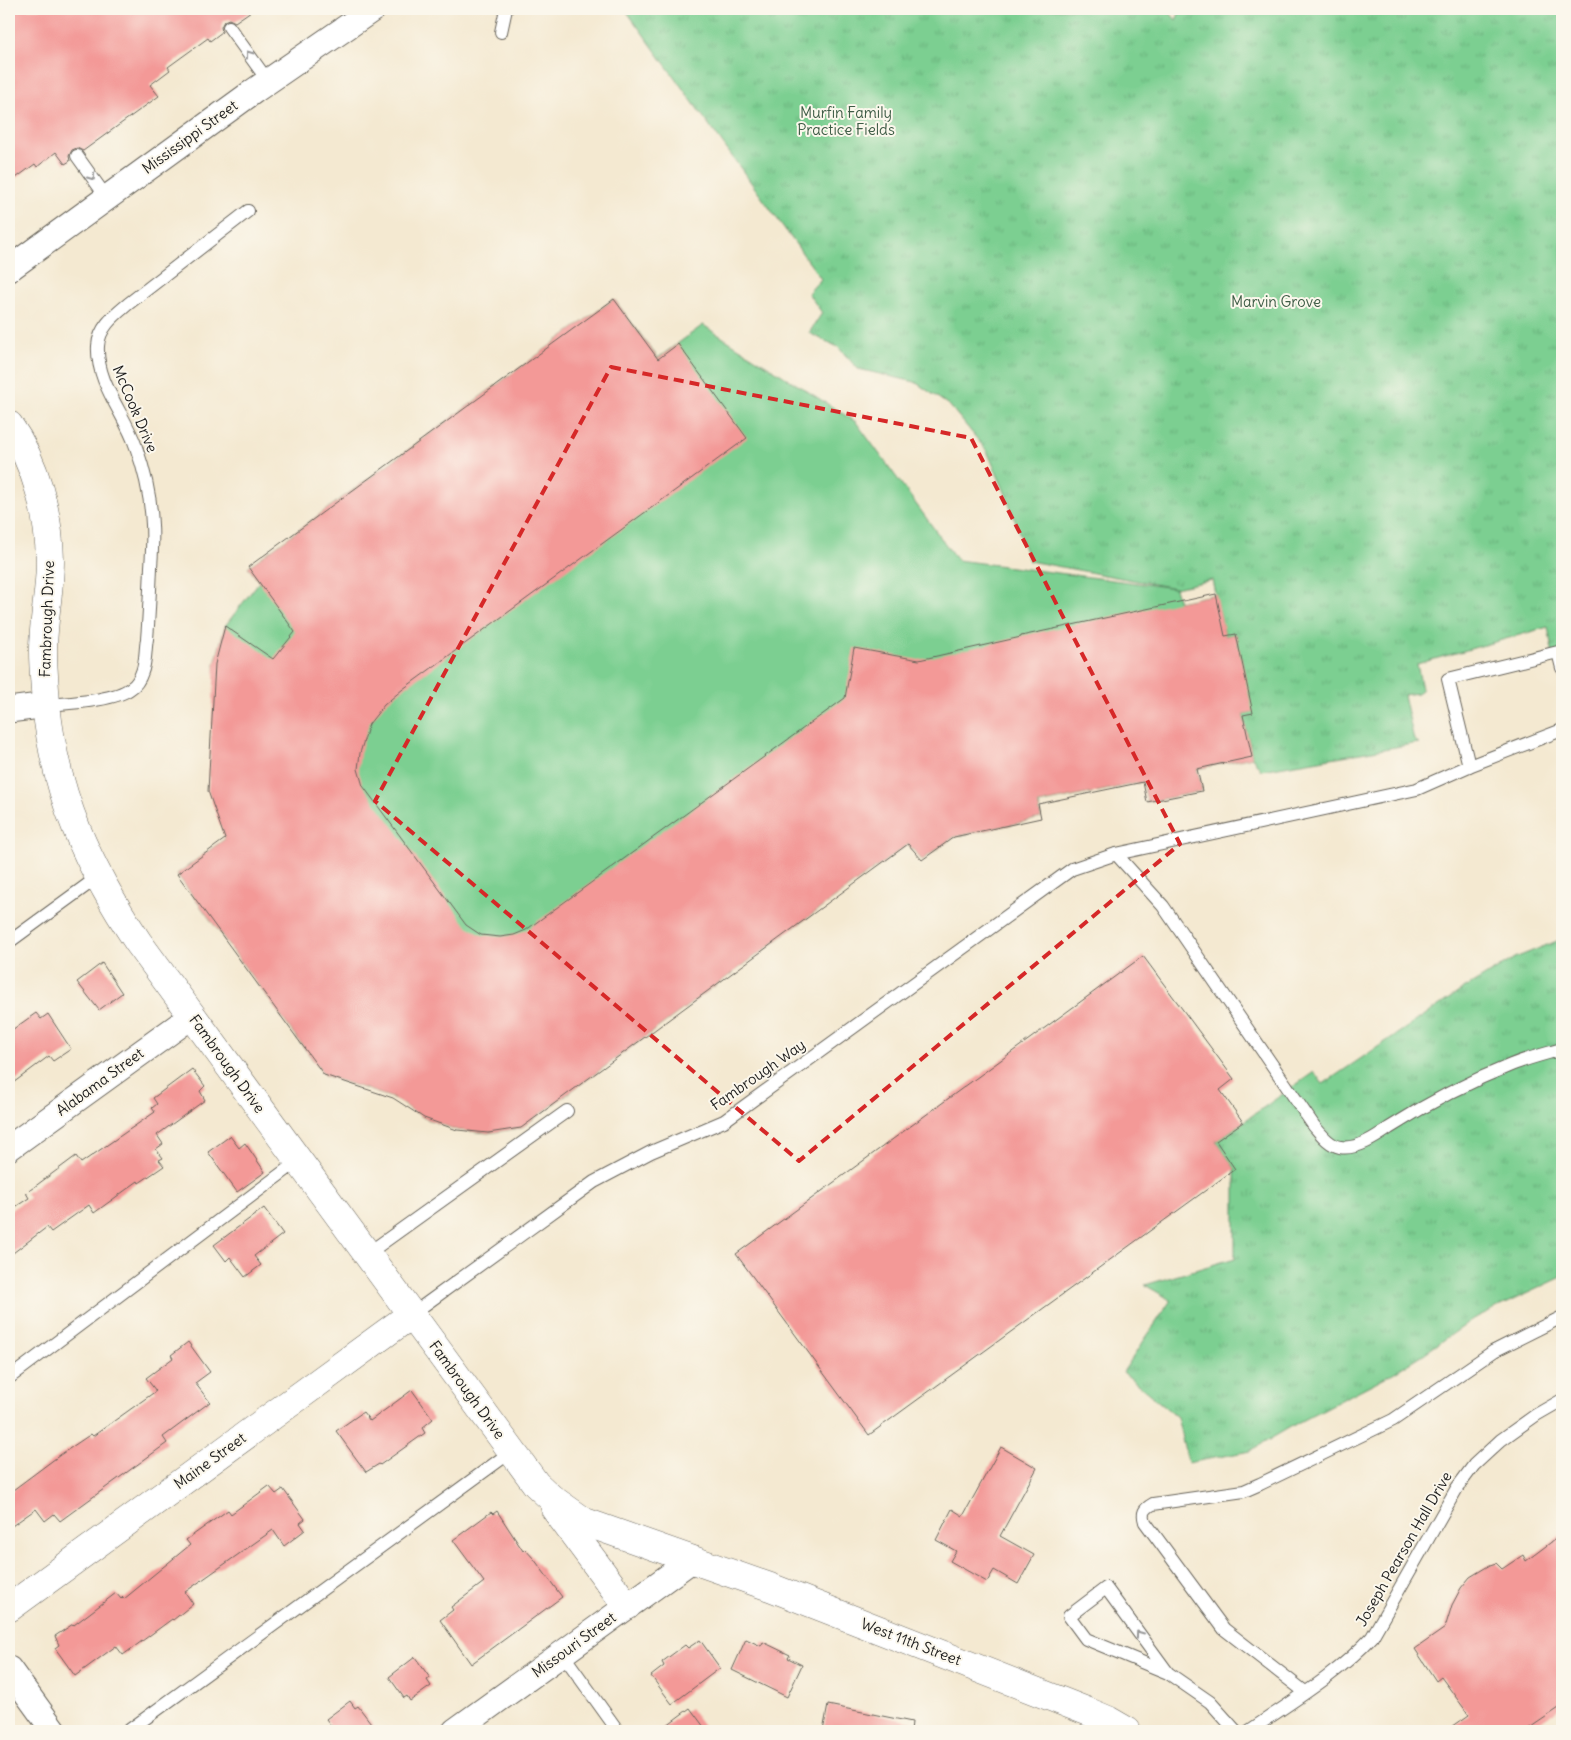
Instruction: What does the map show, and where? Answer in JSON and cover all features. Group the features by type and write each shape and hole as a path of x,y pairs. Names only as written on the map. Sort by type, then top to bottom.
{"street":[{"name":"Mississippi Street","path":"9,269 268,81 373,9"},
{"name":"Fambrough Drive","path":"9,425 18,437 29,459 45,515 50,560 43,650 46,706 53,747 70,816 98,877 116,909 192,1016 536,1484 565,1509 585,1522 693,1559"},
{"path":"9,710 46,706"},
{"name":"Alabama Street","path":"9,1148 192,1016"},
{"name":"Maine Street","path":"9,1608 412,1314"},
{"path":"536,1484 627,1606"},
{"name":"Missouri Street","path":"455,1731 693,1559"},
{"name":"West 11th Street","path":"693,1559 780,1591 1089,1712 1127,1731"},
{"path":"9,1669 54,1731"}],"lane":[{"path":"501,32 506,9"},
{"path":"229,27 268,81"},
{"path":"77,156 107,198"},
{"name":"McCook Drive","path":"46,706 102,698 122,692 131,688 137,682 142,673 144,663 149,612 152,525 148,488 136,446 105,383 98,363 98,344 101,333 111,318 128,304 248,212"},
{"path":"1469,766 1448,678 1558,652 1562,668"},
{"name":"Fambrough Way","path":"412,1314 594,1182 651,1152 724,1121 1072,869 1116,854 1417,789 1469,766 1562,730"},
{"path":"1116,854 1164,906 1314,1126 1325,1139 1340,1147 1354,1146 1374,1138 1425,1105 1512,1064 1562,1049"},
{"path":"9,942 98,877"},
{"path":"367,1254 567,1111"},
{"path":"9,1378 298,1161"},
{"path":"1305,1692 1224,1629 1145,1522 1143,1515 1145,1508 1152,1504 1244,1491 1260,1484 1392,1420 1494,1352 1562,1317"},
{"name":"Joseph Pearson Hall Drive","path":"1249,1731 1343,1665 1372,1637 1457,1488 1474,1465 1501,1440 1536,1415 1562,1400"},
{"path":"128,1731 512,1451"},
{"path":"1168,1673 1106,1588 1069,1616 1086,1639 1168,1673 1210,1702 1236,1731"},
{"path":"562,1653 618,1731"}],"highlighted area":[{"path":"611,367 971,438 1180,844 799,1161 375,801"}],"green space":[{"name":"Marvin Grove","path":"625,9 1167,9 1176,20 1181,9 1562,9 1562,654 1553,655 1548,627 1417,664 1422,689 1417,693 1404,695 1414,740 1419,743 1261,770 1252,757 1243,715 1252,713 1236,634 1225,636 1212,580 1175,588 1029,561 1005,492 987,451 950,406 915,382 858,369 838,347 809,333 822,313 808,293 821,279"},
{"path":"614,299 658,358 703,325 856,422 957,560 1175,588 1179,602 1216,594 1225,636 1236,634 1253,713 1244,715 1252,757 1197,769 1202,791 1147,802 1143,782 1039,804 1041,818 954,837 922,860 908,844 521,1128 488,1133 457,1130 424,1118 393,1098 324,1075 177,874 225,839 215,664 225,626 259,582 248,567"},
{"path":"1562,939 1562,1277 1477,1317 1393,1373 1299,1422 1250,1451 1188,1463 1177,1417 1123,1372 1171,1300 1145,1285 1235,1258 1235,1169 1216,1141 1314,1072 1323,1084 1462,990 1515,958"}],"building":[{"path":"9,9 254,9 235,22 229,19 224,21 221,27 222,32 210,41 208,38 168,67 170,70 150,85 159,96 83,151 77,148 72,150 69,156 70,161 65,164 56,152 37,167 35,164 9,183"},
{"path":"614,299 658,359 678,344 747,438 403,689 384,705 369,724 360,753 358,769 363,786 466,925 481,935 500,937 514,935 526,930 845,698 854,648 919,660 1216,594 1225,636 1236,634 1253,713 1243,715 1252,757 1197,769 1202,791 1147,802 1143,782 1038,804 1041,818 954,837 922,860 908,844 521,1128 488,1133 457,1130 424,1118 393,1098 324,1075 177,874 225,839 208,791 215,664 225,626 273,659 295,632 248,567"},
{"path":"1143,956 1234,1079 1220,1090 1243,1122 1216,1141 1235,1169 869,1435 736,1254"},
{"path":"102,963 122,993 99,1010 77,982"},
{"path":"36,1013 41,1019 48,1014 71,1049 53,1061 49,1056 9,1086 9,1032"},
{"path":"192,1069 205,1086 200,1091 205,1100 157,1135 163,1144 156,1149 163,1158 159,1160 164,1166 139,1183 138,1181 94,1213 89,1205 51,1232 47,1227 9,1256 9,1211 29,1198 26,1193 76,1156 81,1163 155,1112 152,1108 157,1104 153,1098"},
{"path":"230,1136 239,1148 245,1143 265,1172 237,1192 208,1152"},
{"path":"264,1208 283,1234 254,1256 261,1265 245,1277 230,1257 226,1261 214,1245"},
{"path":"188,1342 210,1372 195,1383 210,1402 163,1437 167,1443 60,1521 54,1514 45,1521 36,1509 9,1528 9,1493 60,1455 91,1434 93,1436 156,1391 146,1378 173,1358 171,1355"},
{"path":"412,1390 433,1419 422,1428 425,1433 380,1465 366,1472 336,1431 363,1412 370,1421"},
{"path":"1001,1447 1037,1468 1000,1536 1034,1555 1018,1584 994,1570 987,1582 950,1561 956,1551 936,1540 952,1509 963,1516"},
{"path":"269,1486 276,1494 283,1489 305,1519 300,1523 305,1530 284,1546 273,1530 185,1592 193,1604 173,1620 123,1655 116,1646 75,1676 55,1648 59,1645 55,1636 74,1625 116,1593 121,1599 123,1597 124,1599 190,1545 186,1540 228,1510 231,1514"},
{"path":"497,1511 523,1551 525,1549 534,1559 562,1597 471,1664 440,1620 453,1610 451,1607 484,1582 453,1540 491,1512 493,1514"},
{"path":"1562,1534 1562,1706 1525,1731 1446,1731 1469,1715 1441,1677 1436,1681 1415,1649 1445,1628 1452,1605 1461,1588 1470,1577 1496,1563 1502,1569 1523,1555 1526,1561"},
{"path":"746,1639 761,1646 763,1642 790,1655 788,1658 802,1665 787,1697 732,1670"},
{"path":"700,1640 720,1668 672,1704 651,1676 664,1666 662,1662 685,1645 688,1648"},
{"path":"415,1657 430,1678 427,1680 431,1686 410,1701 407,1696 404,1698 389,1677"},
{"path":"350,1701 355,1708 358,1706 377,1731 335,1731 326,1719"},
{"path":"828,1705 912,1722 911,1731 823,1731"},
{"path":"690,1708 707,1731 659,1731"}],"park label":[{"name":"Murfin Family Practice Fields","path":"846,122"}]}
